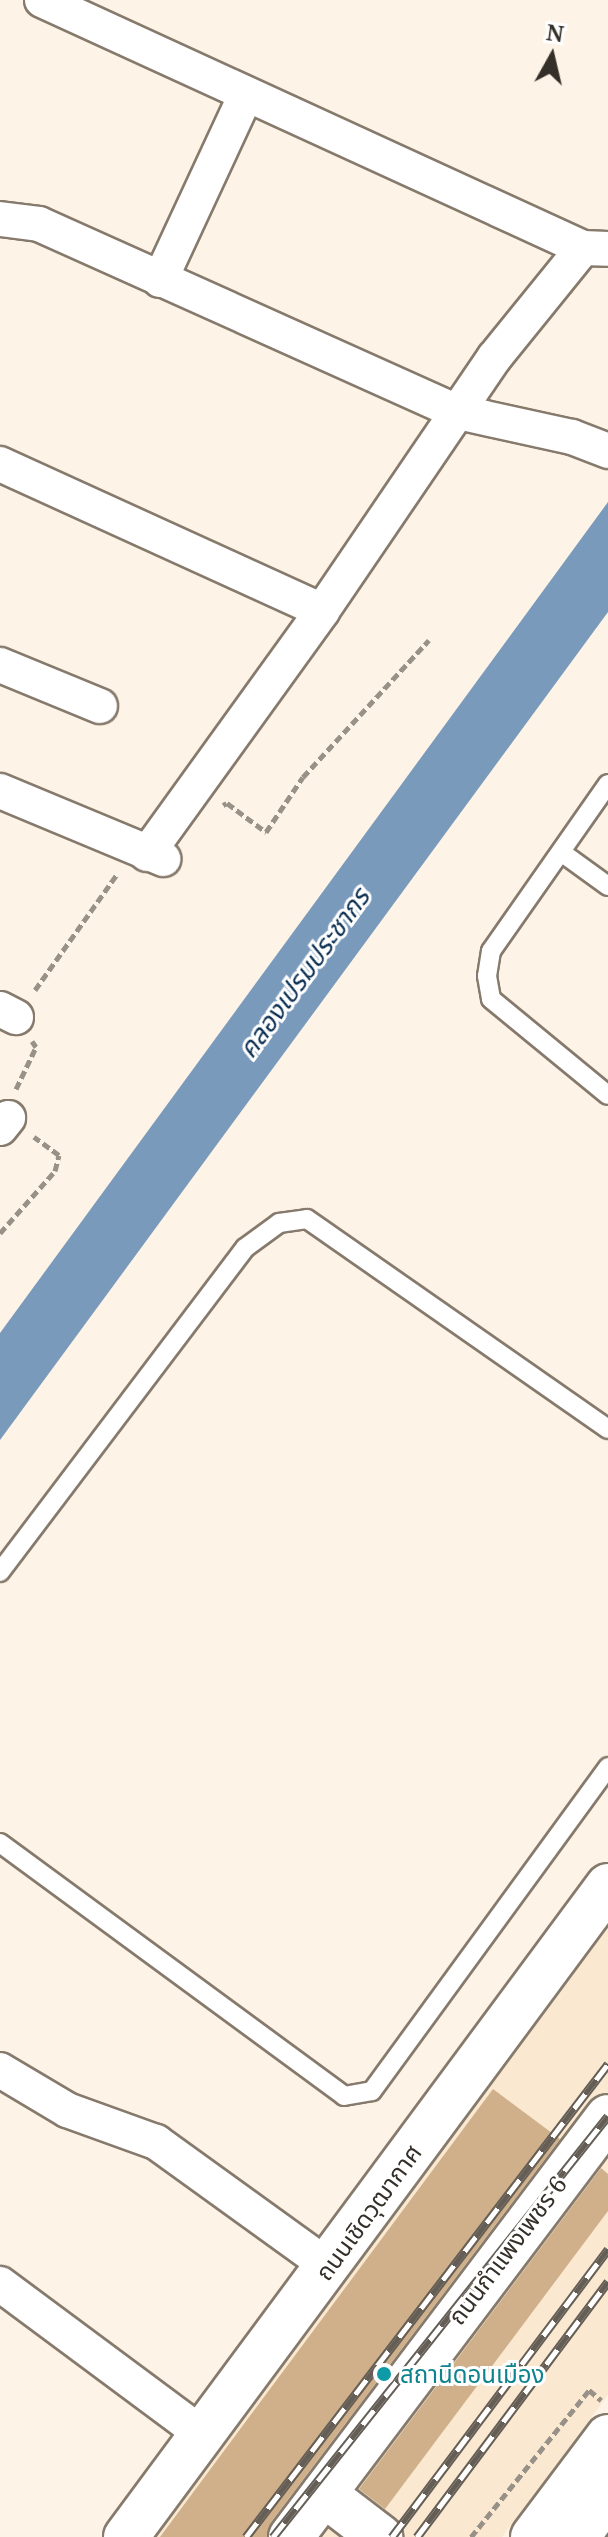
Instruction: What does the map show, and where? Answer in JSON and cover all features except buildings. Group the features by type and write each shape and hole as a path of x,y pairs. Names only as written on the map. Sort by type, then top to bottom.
{"main road":[{"name":"ถนนเชิดวุฒากาศ","path":"126,2537 608,1886"},
{"name":"ถนนกำแพงเพชร 6","path":"291,2537 608,2117"},
{"path":"533,2537 608,2437"},
{"path":"324,2494 380,2537"},
{"path":"577,2537 608,2495"}],"street":[{"path":"0,791 155,856 458,412 596,248 246,95 42,0"},
{"path":"160,280 246,95"},
{"path":"0,219 39,224 458,412 572,437 608,451"},
{"path":"0,464 322,611"},
{"path":"0,665 100,706"},
{"path":"0,2070 67,2110 156,2142 328,2266"},
{"path":"0,2284 203,2435"}],"lane":[{"path":"608,784 491,951 491,999 608,1095"},
{"path":"561,852 608,886"},
{"path":"0,1572 245,1248 279,1223 307,1219 608,1429"},
{"path":"0,1843 344,2096 372,2091 608,1767"}],"path":[{"path":"216,812 227,803 266,832 303,777 429,640"},
{"path":"0,1233 55,1171 59,1155 4,1123 36,1047 8,1013 122,867 155,867 155,856"},
{"path":"471,2537 589,2390 608,2405"}],"shaded area":[{"path":"608,1917 608,2395 502,2537 139,2537"}],"water":[{"name":"คลองเปรมประชากร","path":"608,502 608,612 0,1440 0,1333"}],"railway":[{"path":"246,2537 608,2064"},
{"path":"273,2537 608,2116"},
{"path":"392,2537 608,2249"},
{"path":"417,2537 608,2282"}],"place":[{"name":"สถานีดอนเมือง","path":"384,2374"}]}
